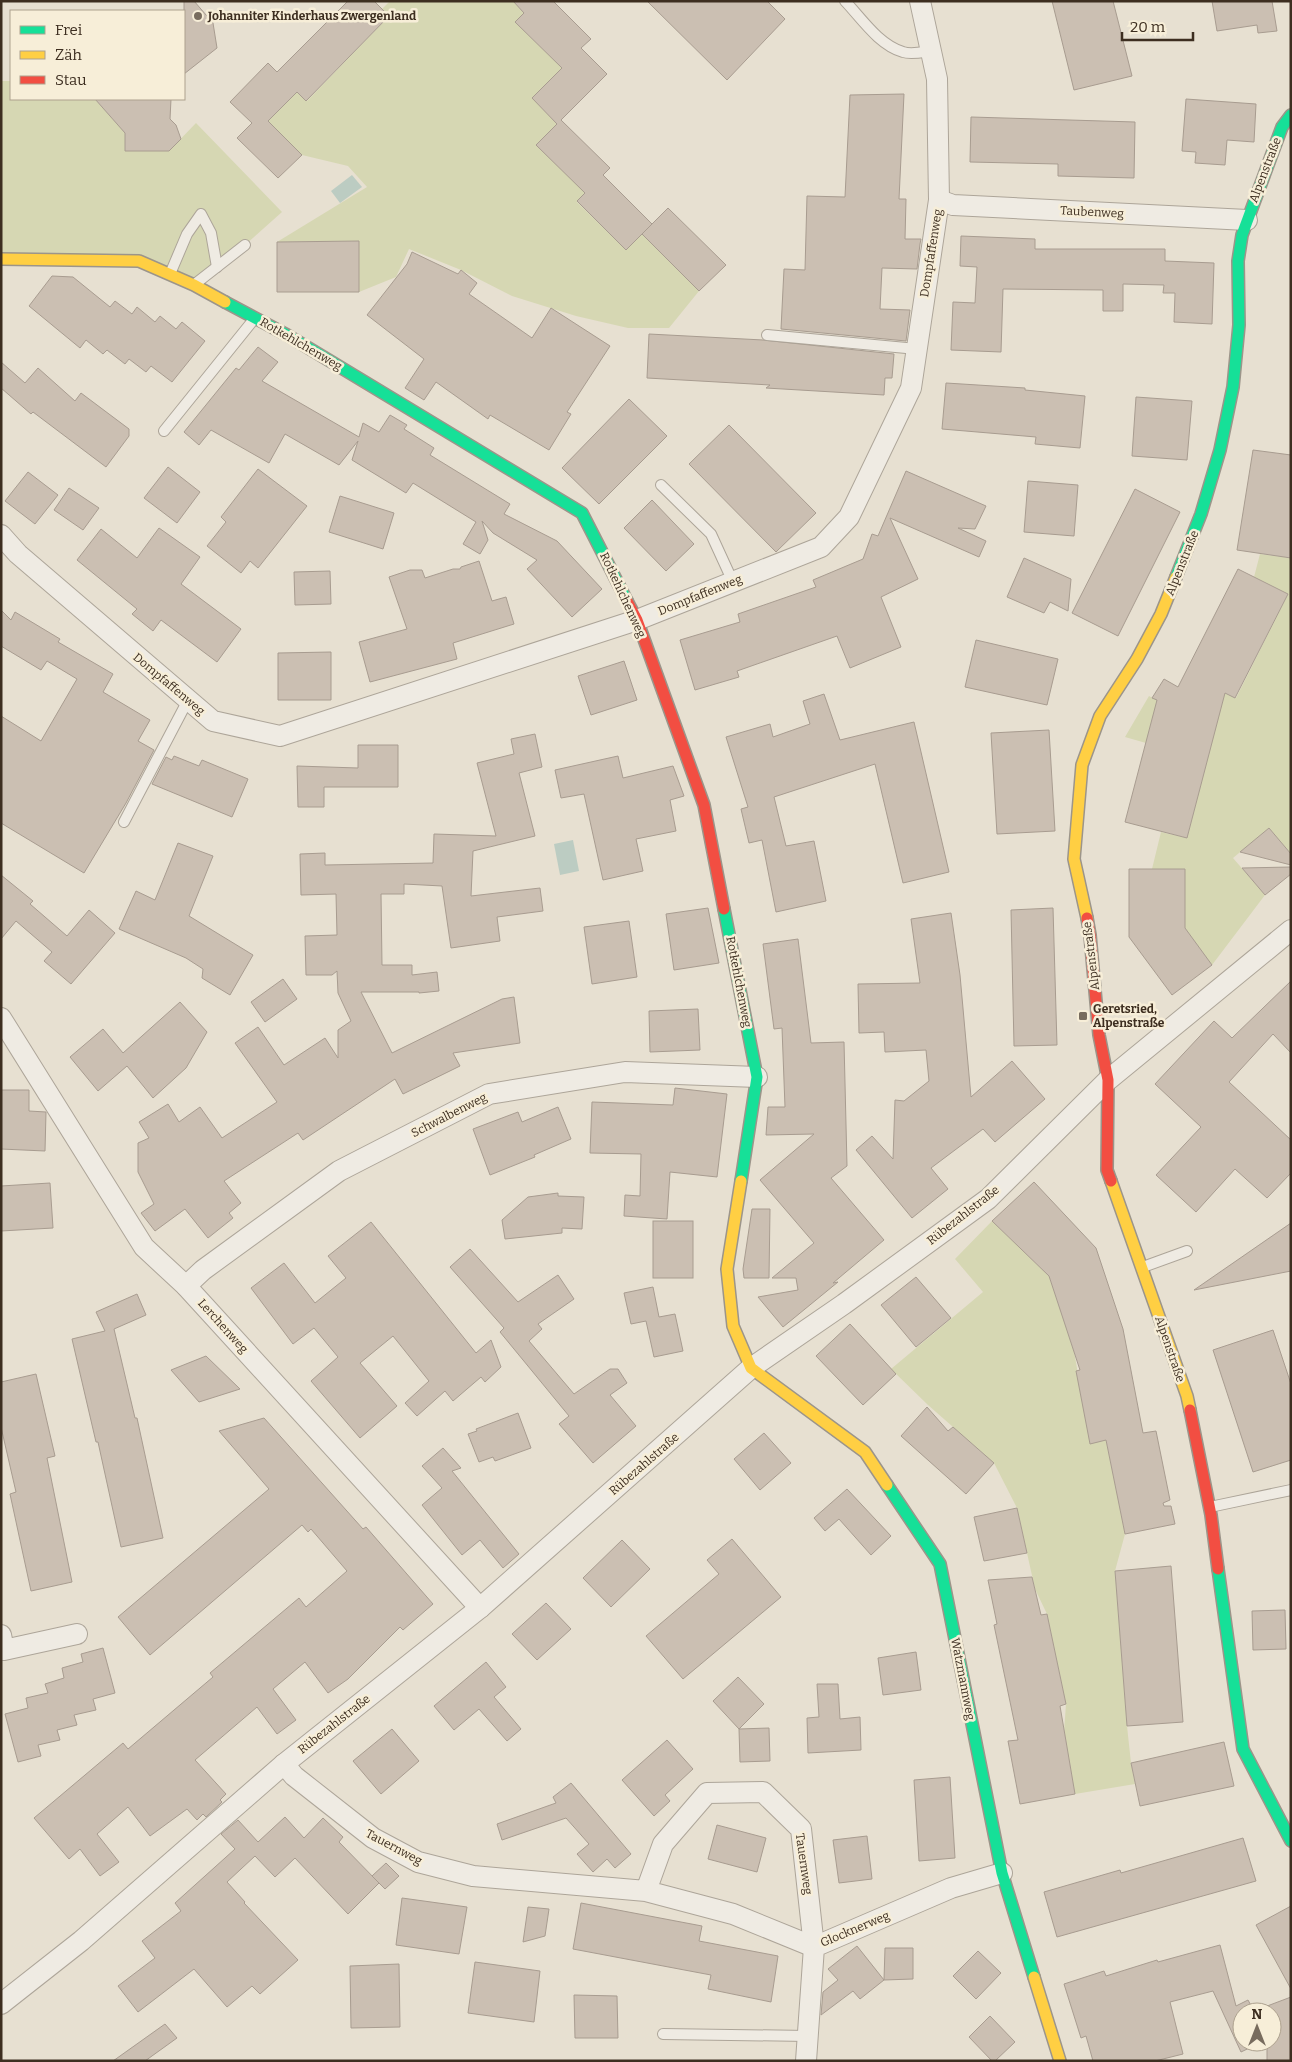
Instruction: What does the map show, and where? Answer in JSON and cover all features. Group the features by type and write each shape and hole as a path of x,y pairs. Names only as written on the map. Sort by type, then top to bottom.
{"street":[{"name":"Dompfaffenweg","path":"1,536 18,554 213,721 280,736 637,620 821,547 849,517 911,388 939,200 937,79 920,1"},
{"name":"Alpenstraße","path":"1290,1839 1243,1749 1209,1507 1187,1396 1107,1170 1108,1080 1099,1035 1090,935 1074,859 1082,765 1100,716 1136,659 1161,614 1201,514 1220,450 1233,387 1240,325 1238,262 1242,235 1282,127 1291,115"},
{"name":"Taubenweg","path":"939,200 953,205 1247,220"},
{"name":"Rotkehlchenweg","path":"1,259 138,262 170,274 256,318 582,513 637,620 704,805 757,1077 727,1269 732,1326 751,1368"},
{"name":"Rübezahlstraße","path":"1,2004 81,1941 284,1764 480,1608 751,1368 831,1314 988,1199 1108,1080 1291,930"},
{"name":"Lerchenweg","path":"1,1018 144,1247 186,1286 480,1608"},
{"name":"Schwalbenweg","path":"186,1286 203,1270 339,1172 489,1094 625,1072 757,1077"},
{"name":"Watzmannweg","path":"751,1368 864,1452 940,1564 1002,1874 1060,2061"},
{"path":"1,1635 4,1650 77,1634"},
{"name":"Tauernweg","path":"284,1764 294,1776 373,1838 418,1862 474,1876 646,1891 733,1914 814,1947 801,1830 764,1792 707,1793 663,1844 646,1891"},
{"name":"Glocknerweg","path":"806,2061 814,1947 951,1888 1002,1874"}],"lane":[{"path":"845,1 879,39 890,47 905,53 931,51"},
{"path":"170,274 188,234 202,214 211,233 217,267"},
{"path":"194,285 245,244"},
{"path":"164,431 256,318"},
{"path":"767,335 917,349"},
{"path":"661,485 711,534 732,582"},
{"path":"124,822 188,700"},
{"path":"1142,1267 1187,1250"},
{"path":"1209,1507 1291,1490"},
{"path":"663,2034 808,2036"}],"green space":[{"path":"390,1 513,1 524,13 515,22 562,68 532,98 557,124 537,145 585,193 577,202 626,250 642,234 699,291 669,328 628,328 576,316 512,296 461,270 409,249 396,277 359,292 359,241 277,242 367,187 348,166 302,155 268,121 297,92 307,101 389,16 382,9"},
{"path":"1,81 10,81 10,100 96,100 125,133 125,151 169,151 196,123 282,212 245,245 194,285 138,261 1,259"},
{"path":"1260,554 1291,558 1291,854 1269,828 1233,858 1265,895 1212,965 1185,928 1185,869 1152,869 1161,832 1187,838 1217,721 1146,743 1125,737 1149,696 1178,711 1195,678 1236,698 1288,594 1254,577"},
{"path":"992,1221 1049,1276 1074,1351 1090,1443 1106,1440 1125,1534 1115,1571 1127,1726 1135,1784 1075,1794 1064,1732 1066,1704 1047,1614 1035,1589 1017,1508 994,1463 928,1405 891,1369 983,1292 955,1259"}],"shaded area":[{"path":"352,175 362,187 340,203 331,191"},
{"path":"573,840 579,871 560,875 554,844"}],"building":[{"path":"184,1 194,1 213,23 217,48 185,73 185,10"},
{"path":"348,1 374,1 389,16 306,101 297,92 268,121 302,155 278,178 237,138 252,123 230,102 268,63 277,72"},
{"path":"513,1 553,1 591,39 581,48 607,74 561,120 610,168 603,175 652,224 626,250 577,201 585,193 536,145 557,124 532,98 562,68 515,22 524,13"},
{"path":"647,1 767,1 785,19 727,80"},
{"path":"1052,1 1113,1 1132,76 1074,90"},
{"path":"1212,1 1272,1 1277,31 1258,33 1257,25 1217,31"},
{"path":"904,94 899,199 906,199 905,239 921,239 917,269 882,268 880,309 910,310 906,341 781,329 784,269 805,270 807,196 845,197 850,95"},
{"path":"1186,99 1256,104 1254,142 1227,140 1225,165 1195,163 1196,152 1182,151"},
{"path":"96,100 171,100 170,119 176,125 181,139 169,151 125,151 125,133"},
{"path":"971,117 1135,122 1134,178 1058,176 1058,164 970,162"},
{"path":"668,208 726,265 699,291 642,234"},
{"path":"961,236 1035,239 1035,249 1165,249 1165,261 1214,263 1212,324 1174,322 1175,293 1163,293 1164,285 1123,284 1123,311 1103,311 1103,290 1003,289 1001,352 951,350 953,302 975,303 977,267 960,266"},
{"path":"359,241 359,292 277,292 277,242"},
{"path":"412,252 458,274 461,270 477,283 469,294 532,338 551,308 610,346 567,412 571,414 549,450 490,415 488,419 436,382 424,400 405,388 424,359 367,315 407,264"},
{"path":"52,276 73,277 110,307 115,301 132,314 137,307 155,322 160,316 176,329 182,322 205,341 172,382 151,366 146,372 129,359 125,364 107,350 103,354 86,340 80,348 29,306"},
{"path":"649,334 763,340 894,354 892,378 885,378 884,395 766,388 770,385 647,378"},
{"path":"258,347 278,362 262,381 359,437 363,423 379,432 390,415 407,425 404,429 434,448 430,455 510,504 504,514 557,541 602,589 572,617 527,569 537,560 493,533 482,521 488,540 480,554 463,544 476,522 413,483 406,493 352,460 358,441 339,465 285,434 269,463 211,430 199,445 184,432 236,368 239,370"},
{"path":"1,362 25,383 38,368 75,401 81,393 129,429 129,436 106,467 33,412 31,414 1,388"},
{"path":"946,383 1025,388 1025,390 1085,396 1080,448 1035,444 1036,437 942,429"},
{"path":"1136,397 1192,401 1187,460 1132,456"},
{"path":"629,399 667,436 599,504 562,468"},
{"path":"729,425 816,513 776,552 689,464"},
{"path":"1253,450 1291,455 1291,558 1237,550"},
{"path":"168,467 200,492 177,523 144,498"},
{"path":"258,469 307,506 258,568 250,561 241,573 207,546 226,522 221,517"},
{"path":"906,471 986,506 975,529 958,528 986,541 979,557 890,518 918,579 881,597 901,647 850,668 837,636 737,671 739,677 695,690 680,640 740,622 738,614 816,587 813,580 863,559 872,534 878,536"},
{"path":"28,472 58,495 35,524 5,501"},
{"path":"1028,481 1078,485 1074,536 1024,532"},
{"path":"69,488 99,508 83,530 54,510"},
{"path":"1135,489 1180,512 1118,636 1072,613"},
{"path":"340,496 394,513 383,549 329,532"},
{"path":"652,500 694,544 666,571 624,528"},
{"path":"159,528 200,557 181,584 241,629 217,662 161,620 153,631 132,614 137,609 77,560 101,529 137,558"},
{"path":"1024,558 1071,579 1068,611 1050,602 1044,613 1007,597"},
{"path":"479,561 492,601 506,597 514,624 453,643 457,659 370,682 359,642 407,629 389,577 410,570 422,570 425,578 453,569 460,569"},
{"path":"1238,569 1288,594 1235,698 1225,693 1187,838 1125,822 1157,700 1152,698 1164,679 1178,687"},
{"path":"330,571 331,604 295,605 294,572"},
{"path":"1,610 11,620 15,612 60,639 58,642 113,674 103,692 150,720 138,741 154,750 126,803 84,873 1,823 1,716 41,741 77,679 47,661 41,670 1,646"},
{"path":"976,640 1058,659 1047,705 965,687"},
{"path":"331,652 331,700 278,700 278,653"},
{"path":"624,661 637,700 591,715 578,676"},
{"path":"824,694 840,740 914,722 949,872 903,883 875,764 774,797 786,846 814,841 826,901 776,912 762,840 749,843 741,809 748,807 726,737 770,724 773,737 810,724 803,701"},
{"path":"1049,730 1055,831 997,834 991,733"},
{"path":"535,734 542,767 519,773 535,836 473,851 471,896 540,888 543,911 497,917 500,941 451,948 442,886 404,884 404,894 381,894 382,965 412,965 412,975 437,972 439,991 419,993 361,992 392,1053 502,999 514,997 520,1043 453,1053 460,1066 403,1094 395,1079 303,1140 298,1133 224,1181 241,1203 229,1213 233,1218 208,1238 185,1209 155,1231 141,1213 154,1204 138,1172 138,1143 149,1138 139,1122 168,1104 179,1122 200,1107 222,1138 277,1102 235,1043 258,1027 284,1065 325,1038 338,1058 338,1030 351,1021 338,993 337,971 332,975 306,975 305,936 337,935 336,894 301,895 300,854 325,853 325,865 433,863 434,834 496,836 477,763 514,754 511,739"},
{"path":"358,745 398,745 398,787 324,787 324,807 298,807 297,766 358,768"},
{"path":"174,756 199,766 202,760 248,779 232,817 152,784 166,757 172,760"},
{"path":"618,756 623,778 673,766 684,796 670,800 676,831 636,839 643,871 603,880 584,794 561,798 555,770"},
{"path":"1269,828 1291,854 1291,865 1240,852"},
{"path":"178,843 213,856 189,916 253,955 230,995 202,978 203,969 186,958 119,929 136,891 155,900"},
{"path":"1291,867 1291,874 1265,895 1242,868"},
{"path":"1129,869 1185,869 1185,928 1212,965 1172,995 1129,937"},
{"path":"1,875 33,901 30,904 67,936 89,910 115,933 71,984 44,961 52,952 16,921 1,939"},
{"path":"708,908 719,963 674,970 666,914"},
{"path":"1053,908 1057,1045 1014,1046 1011,910"},
{"path":"951,913 960,975 971,1097 1012,1061 1045,1099 995,1142 983,1129 931,1168 948,1189 912,1218 856,1150 872,1136 893,1159 895,1100 904,1101 929,1081 926,1050 885,1052 884,1032 859,1033 858,984 920,983 911,919"},
{"path":"629,921 637,977 592,984 584,927"},
{"path":"798,939 811,1043 844,1042 847,1166 831,1178 884,1240 833,1283 838,1282 783,1327 758,1297 798,1290 796,1278 772,1278 814,1243 760,1180 814,1134 766,1135 768,1107 785,1107 782,1028 774,1029 763,944"},
{"path":"283,979 297,999 265,1022 251,1002"},
{"path":"1291,981 1291,1053 1273,1034 1229,1082 1291,1140 1291,1173 1267,1198 1235,1169 1196,1212 1156,1175 1201,1127 1155,1084 1214,1021 1232,1038"},
{"path":"180,1002 207,1032 186,1068 153,1098 127,1066 98,1091 70,1057 103,1029 123,1053"},
{"path":"698,1009 700,1050 650,1052 649,1011"},
{"path":"675,1088 727,1094 717,1177 670,1172 667,1219 624,1216 625,1195 640,1196 641,1154 590,1153 592,1102 673,1105"},
{"path":"1,1090 29,1090 29,1111 46,1112 45,1151 1,1149"},
{"path":"558,1107 571,1139 534,1155 535,1157 490,1175 473,1129 518,1112 522,1122"},
{"path":"1034,1182 1096,1248 1123,1329 1143,1433 1156,1431 1170,1500 1163,1503 1164,1506 1171,1506 1175,1524 1125,1534 1106,1440 1090,1444 1076,1371 1080,1370 1049,1276 992,1221"},
{"path":"50,1183 53,1228 1,1231 1,1186"},
{"path":"558,1193 558,1196 584,1197 582,1229 562,1228 562,1233 505,1239 502,1220 528,1197"},
{"path":"752,1209 770,1209 769,1278 744,1278 743,1269"},
{"path":"653,1221 693,1221 693,1278 653,1278"},
{"path":"371,1222 476,1353 491,1340 501,1367 485,1382 481,1377 453,1401 445,1391 417,1416 405,1403 429,1381 393,1336 360,1363 397,1406 360,1438 311,1381 338,1357 314,1328 293,1344 251,1288 284,1263 315,1303 346,1278 328,1256"},
{"path":"1291,1223 1291,1271 1194,1290"},
{"path":"470,1249 518,1302 558,1275 574,1299 538,1324 542,1329 529,1341 574,1394 610,1369 618,1369 627,1383 610,1395 636,1426 593,1463 559,1424 569,1416 500,1332 504,1328 450,1267"},
{"path":"916,1277 951,1318 916,1347 881,1305"},
{"path":"653,1287 659,1317 675,1314 683,1351 654,1357 646,1321 631,1324 624,1293"},
{"path":"137,1294 146,1315 114,1329 135,1418 137,1418 163,1538 121,1547 98,1442 96,1442 72,1339 105,1331 96,1312"},
{"path":"850,1324 896,1374 863,1405 816,1356"},
{"path":"1273,1330 1291,1384 1291,1460 1253,1472 1213,1350"},
{"path":"206,1356 240,1389 199,1402 171,1370"},
{"path":"36,1374 55,1456 47,1458 72,1582 31,1591 10,1494 16,1492 1,1427 1,1382"},
{"path":"927,1407 948,1431 953,1427 994,1463 966,1494 901,1436"},
{"path":"518,1413 531,1448 495,1461 493,1457 479,1462 468,1434 477,1431 476,1429"},
{"path":"264,1418 363,1529 366,1527 433,1604 403,1630 400,1627 348,1679 328,1693 305,1662 273,1689 296,1720 277,1734 257,1707 195,1760 226,1794 220,1800 222,1802 206,1817 203,1814 197,1820 187,1809 150,1836 128,1807 97,1834 119,1862 100,1876 80,1849 69,1859 34,1818 123,1743 128,1749 213,1677 210,1673 299,1598 306,1607 347,1571 311,1529 308,1532 302,1525 150,1655 118,1617 269,1489 219,1431"},
{"path":"764,1433 791,1463 760,1490 734,1459"},
{"path":"443,1448 461,1468 452,1471 519,1554 503,1568 480,1540 462,1555 422,1505 442,1488 422,1466"},
{"path":"847,1489 891,1536 871,1555 839,1519 825,1531 814,1518"},
{"path":"1017,1508 1027,1553 984,1561 974,1517"},
{"path":"732,1539 781,1597 683,1679 646,1636 719,1574 707,1560"},
{"path":"622,1540 650,1569 611,1607 583,1578"},
{"path":"1171,1566 1183,1722 1127,1726 1115,1571"},
{"path":"1032,1577 1041,1615 1047,1614 1066,1704 1060,1706 1075,1794 1020,1804 1008,1741 1018,1740 994,1625 997,1624 988,1580"},
{"path":"546,1603 571,1629 537,1660 512,1634"},
{"path":"1285,1610 1286,1649 1253,1650 1252,1611"},
{"path":"103,1648 115,1693 93,1699 96,1710 74,1715 77,1725 57,1730 60,1740 38,1745 41,1756 18,1762 5,1714 28,1708 26,1698 48,1693 45,1684 64,1678 62,1668 83,1662 81,1654"},
{"path":"916,1652 921,1690 883,1695 878,1658"},
{"path":"486,1662 506,1687 494,1697 521,1729 507,1741 479,1709 454,1730 434,1706"},
{"path":"738,1677 764,1704 739,1729 713,1701"},
{"path":"817,1684 838,1684 840,1719 860,1717 861,1750 808,1753 807,1718 819,1717"},
{"path":"769,1728 770,1761 740,1762 739,1729"},
{"path":"392,1729 419,1761 381,1794 353,1761"},
{"path":"667,1740 693,1769 665,1795 670,1801 654,1816 622,1780"},
{"path":"1224,1742 1234,1786 1140,1806 1131,1763"},
{"path":"950,1777 955,1858 919,1861 914,1780"},
{"path":"571,1783 631,1854 615,1868 607,1859 593,1872 577,1854 589,1844 566,1818 502,1840 497,1824 556,1803 553,1797"},
{"path":"285,1817 304,1838 323,1818 343,1837 339,1842 379,1883 348,1914 295,1858 275,1877 255,1856 227,1882 244,1903 298,1960 260,1994 252,1986 227,2007 194,1969 138,2012 118,1986 155,1958 142,1941 181,1911 175,1903 235,1849 221,1834 238,1820 258,1842"},
{"path":"717,1825 766,1838 757,1872 708,1859"},
{"path":"867,1836 872,1879 839,1883 833,1840"},
{"path":"1243,1838 1256,1881 1057,1937 1044,1892 1120,1870 1121,1873"},
{"path":"386,1863 399,1876 385,1889 372,1876"},
{"path":"402,1898 467,1907 459,1954 396,1945"},
{"path":"581,1903 702,1926 699,1941 778,1956 771,2002 708,1989 711,1975 573,1949"},
{"path":"1291,1906 1291,1989 1256,1925"},
{"path":"528,1907 549,1909 545,1936 523,1942"},
{"path":"1220,1945 1235,2002 1232,2002 1232,2032 1213,1991 1170,2002 1183,2054 1155,2061 1093,2061 1086,2036 1081,2038 1064,1984 1104,1971 1106,1976 1157,1960 1158,1962"},
{"path":"857,1946 884,1980 860,1999 853,1991 821,2015 823,1992 838,1980 828,1969"},
{"path":"885,1948 913,1948 913,1979 884,1980"},
{"path":"978,1951 1001,1973 976,1999 953,1976"},
{"path":"475,1962 540,1971 534,2022 468,2013"},
{"path":"399,1964 400,2027 351,2028 350,1966"},
{"path":"574,1995 617,1996 618,2038 575,2038"},
{"path":"1291,1997 1291,2061 1267,2061 1267,2052 1282,2052 1282,2002 1278,2002"},
{"path":"990,2016 1015,2042 995,2061 992,2061 969,2037"},
{"path":"165,2024 177,2038 145,2061 113,2061"}],"traffic: fast":[{"path":"1176,577 1201,514 1220,450 1233,387 1239,325 1238,261 1242,235 1282,127 1291,115"},
{"path":"225,302 287,335 582,513 627,601"},
{"path":"724,909 757,1077 741,1181"},
{"path":"887,1485 940,1564 1002,1873 1034,1977"},
{"path":"1218,1569 1243,1749 1291,1841"}],"traffic: slow":[{"path":"1,259 139,261 194,285 225,302"},
{"path":"1087,918 1074,859 1082,765 1100,716 1137,659 1161,614 1176,577"},
{"path":"741,1181 727,1269 733,1326 751,1368 865,1452 887,1485"},
{"path":"1111,1181 1187,1396 1190,1410"},
{"path":"1034,1977 1060,2061"}],"traffic: jam":[{"path":"627,601 637,620 704,805 724,909"},
{"path":"1087,918 1099,1035 1108,1080 1107,1170 1111,1181"},
{"path":"1190,1410 1211,1515 1218,1569"}],"place":[{"name":"Johanniter Kinderhaus Zwergenland","path":"198,16"},
{"name":"Geretsried, Alpenstraße","path":"1083,1016"}]}
